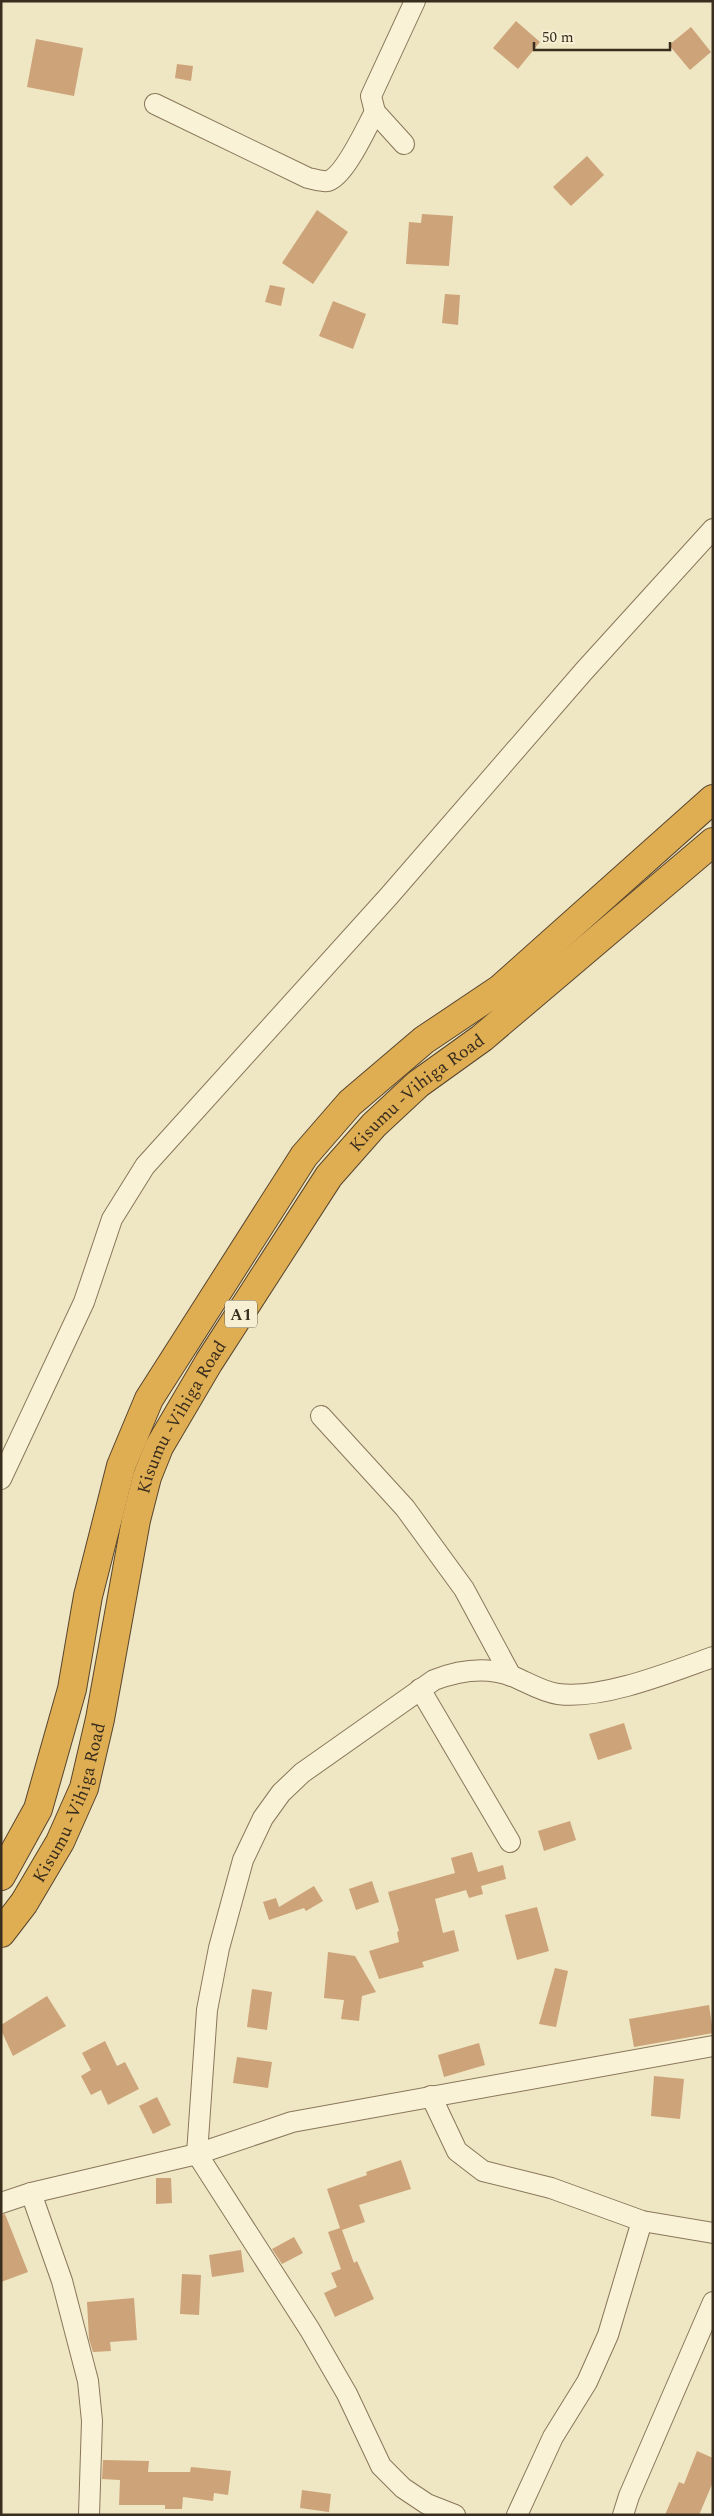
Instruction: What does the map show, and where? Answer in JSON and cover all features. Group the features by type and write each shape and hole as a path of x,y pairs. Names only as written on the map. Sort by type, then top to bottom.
{"highway":[{"name":"Kisumu -Vihiga Road","path":"1,1876 38,1809 72,1689 88,1596 121,1466 149,1399 304,1156 350,1103 424,1040 500,988 713,799"},
{"name":"Kisumu -Vihiga Road","path":"1,1932 24,1903 60,1842 84,1788 100,1719 136,1520 147,1477 159,1447 209,1362 329,1176 374,1125 418,1084 482,1038 713,842"}],"street":[{"path":"404,144 375,112 371,104 373,89 415,1"},
{"path":"155,104 308,178 324,181 329,181 336,176 348,161 375,112"},
{"path":"1,1479 84,1302 112,1219 144,1166 389,896 584,671 713,529"},
{"path":"321,1416 405,1508 464,1589 511,1676"},
{"path":"455,2515 419,2498 390,2477 381,2466 348,2394 310,2330 198,2154 207,2010 219,1948 243,1860 263,1818 281,1793 302,1773 434,1680 454,1672 492,1670 557,1694 589,1694 628,1685 713,1657"},
{"path":"420,1689 510,1842"},
{"path":"1,2203 31,2193 198,2154 292,2122 713,2046"},
{"path":"431,2096 457,2151 483,2171 551,2188 642,2221 713,2233"},
{"path":"31,2193 62,2281 88,2381 92,2429 89,2515"},
{"path":"517,2515 553,2437 587,2382 608,2335 642,2221"},
{"path":"623,2515 629,2496 713,2302"}],"building":[{"path":"516,21 540,42 518,69 493,48"},
{"path":"691,27 711,52 690,70 669,45"},
{"path":"36,39 83,48 74,96 27,87"},
{"path":"177,64 193,66 191,81 175,78"},
{"path":"587,156 604,175 571,206 553,187"},
{"path":"317,210 348,232 313,284 282,263"},
{"path":"422,214 453,216 449,266 406,264 409,222 421,223"},
{"path":"270,285 285,288 281,306 265,302"},
{"path":"445,294 460,295 458,325 442,323"},
{"path":"333,301 366,314 353,349 319,336"},
{"path":"624,1723 632,1749 598,1760 589,1734"},
{"path":"570,1821 576,1840 544,1851 538,1831"},
{"path":"472,1852 478,1872 503,1865 506,1879 481,1886 483,1894 469,1898 466,1890 435,1899 443,1933 454,1930 459,1951 422,1962 424,1967 379,1979 369,1951 399,1942 397,1932 399,1931 388,1892 455,1873 451,1858"},
{"path":"372,1881 379,1902 356,1910 349,1889"},
{"path":"314,1886 323,1901 306,1911 304,1908 269,1920 263,1902 276,1898 279,1907"},
{"path":"537,1907 549,1951 517,1960 505,1915"},
{"path":"328,1952 355,1956 376,1992 362,1996 359,2021 341,2019 344,2000 324,1998"},
{"path":"555,1968 568,1971 556,2027 539,2024"},
{"path":"252,1989 272,1992 267,2030 247,2027"},
{"path":"47,1996 66,2026 13,2056 1,2030 1,2025"},
{"path":"709,2005 713,2033 634,2047 629,2019"},
{"path":"105,2041 117,2066 125,2062 139,2089 108,2105 101,2090 91,2095 81,2076 91,2070 82,2053"},
{"path":"479,2043 485,2065 444,2077 438,2055"},
{"path":"237,2057 272,2062 268,2088 233,2083"},
{"path":"654,2076 684,2079 680,2119 651,2116"},
{"path":"157,2097 171,2125 153,2134 139,2106"},
{"path":"401,2160 411,2189 359,2205 365,2222 342,2230 354,2263 357,2261 374,2299 335,2317 324,2293 337,2287 331,2273 341,2269 328,2232 340,2228 327,2189 367,2175 366,2172"},
{"path":"156,2178 171,2178 172,2203 156,2204"},
{"path":"5,2214 28,2272 1,2282 1,2215"},
{"path":"294,2237 303,2253 282,2264 272,2249"},
{"path":"241,2250 244,2272 212,2277 209,2255"},
{"path":"182,2274 201,2275 199,2315 180,2314"},
{"path":"134,2298 137,2340 110,2342 111,2351 93,2352 89,2339 87,2302"},
{"path":"697,2451 713,2458 713,2482 699,2515 665,2515 679,2482 684,2484"},
{"path":"103,2460 149,2461 148,2472 190,2472 191,2467 231,2471 228,2495 214,2493 213,2501 183,2497 182,2509 165,2509 165,2505 119,2505 120,2480 102,2479"},
{"path":"302,2490 331,2494 329,2512 300,2508"}]}
